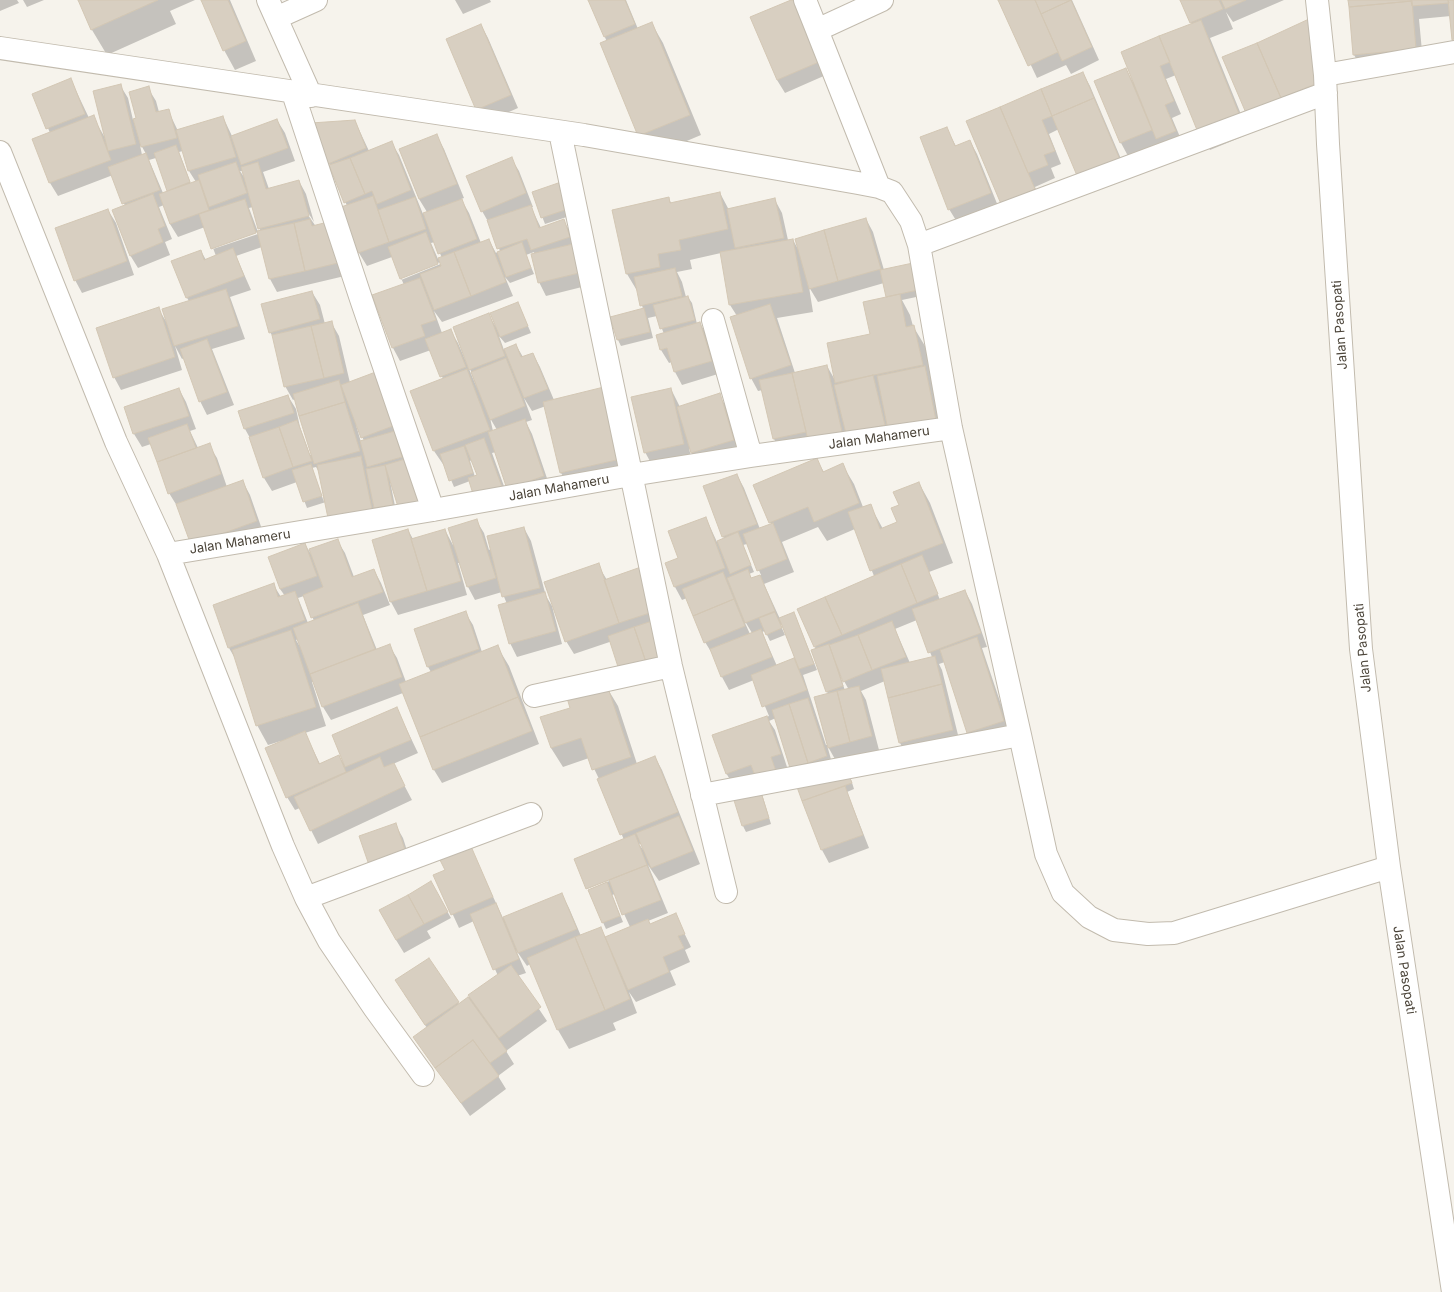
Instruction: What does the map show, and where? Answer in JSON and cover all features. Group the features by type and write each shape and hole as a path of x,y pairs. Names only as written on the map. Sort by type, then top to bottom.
{"street":[{"path":"316,0 272,9 302,94 361,299 433,510"},
{"path":"805,0 879,187"},
{"path":"817,30 882,0"},
{"name":"Jalan Pasopati","path":"1317,0 1326,84 1361,650 1389,867 1453,1292"},
{"path":"0,48 560,132 879,187 892,192 912,221 919,244 951,428 1046,854 1063,893 1089,917 1114,930 1148,934 1174,932 1389,867"},
{"path":"919,244 1326,84 1454,52"},
{"path":"560,132 671,666 726,892"},
{"path":"0,152 116,442 168,554 283,846 306,898 329,941 423,1076"},
{"path":"713,320 751,456"},
{"name":"Jalan Mahameru","path":"168,554 631,475 751,456 951,428"},
{"path":"534,696 671,666"},
{"path":"702,795 1020,735"},
{"path":"306,898 531,814"}],"building":[{"path":"78,0 158,0 91,30"},
{"path":"201,0 228,0 246,41 223,51"},
{"path":"588,0 625,0 635,24 604,37"},
{"path":"793,0 819,62 777,80 750,17"},
{"path":"998,0 1035,0 1058,52 1028,66"},
{"path":"1035,0 1071,0 1041,14"},
{"path":"1071,0 1092,47 1062,61 1041,14"},
{"path":"1180,0 1219,0 1223,9 1190,23"},
{"path":"1221,0 1246,0 1225,9"},
{"path":"1348,0 1411,0 1412,1 1349,7"},
{"path":"1411,0 1448,0 1449,3 1412,6"},
{"path":"1448,0 1454,0 1454,39 1452,40"},
{"path":"1412,1 1416,49 1353,55 1349,7"},
{"path":"1309,19 1318,83 1281,98 1257,43"},
{"path":"1201,20 1239,114 1197,130 1159,36"},
{"path":"652,22 690,115 638,136 600,43"},
{"path":"481,24 511,95 476,110 446,39"},
{"path":"1159,36 1170,62 1160,66 1174,101 1165,105 1176,131 1156,139 1121,52"},
{"path":"1257,43 1281,98 1246,113 1222,57"},
{"path":"1126,68 1152,130 1120,143 1094,81"},
{"path":"1083,72 1094,98 1052,116 1041,89"},
{"path":"71,78 85,114 46,129 32,94"},
{"path":"121,84 136,144 108,151 93,91"},
{"path":"149,86 156,112 169,109 177,138 141,147 133,119 136,118 129,92"},
{"path":"1041,89 1052,116 1042,120 1055,151 1044,155 1048,165 1028,173 1000,107"},
{"path":"1094,98 1120,160 1078,178 1052,116"},
{"path":"1000,107 1035,189 1001,204 966,121"},
{"path":"94,115 111,160 49,183 32,139"},
{"path":"223,116 236,157 188,171 176,130"},
{"path":"277,119 288,148 241,165 231,136"},
{"path":"355,120 366,148 328,164 311,123"},
{"path":"947,127 955,146 970,140 991,193 948,210 920,137"},
{"path":"437,134 457,184 419,199 399,149"},
{"path":"392,141 411,190 377,204 372,191 365,194 350,158"},
{"path":"176,145 190,182 167,191 154,153"},
{"path":"146,153 160,190 122,204 108,167"},
{"path":"512,157 526,193 481,212 466,176"},
{"path":"350,158 365,194 344,203 329,165"},
{"path":"236,162 247,193 209,207 198,175"},
{"path":"258,162 266,189 299,180 309,216 258,229 241,167"},
{"path":"199,180 209,210 170,224 159,194"},
{"path":"564,181 574,207 541,218 532,192"},
{"path":"720,192 728,229 679,240 681,250 658,254 660,267 626,274 612,210 669,197 670,203"},
{"path":"153,194 165,226 158,229 163,242 130,256 112,210"},
{"path":"373,196 389,242 358,253 341,207"},
{"path":"415,197 426,229 389,242 378,210"},
{"path":"775,198 784,238 735,248 727,209"},
{"path":"245,199 256,233 211,249 199,214"},
{"path":"462,199 477,239 438,254 423,213"},
{"path":"531,205 539,228 564,219 570,237 531,250 527,239 497,249 487,220"},
{"path":"108,209 127,261 74,281 55,228"},
{"path":"866,218 881,269 838,281 824,230"},
{"path":"310,219 312,226 332,221 342,262 305,271 294,223"},
{"path":"294,223 305,271 269,279 257,231"},
{"path":"824,230 838,281 809,289 795,239"},
{"path":"426,232 438,264 400,279 388,247"},
{"path":"489,239 506,282 471,296 454,252"},
{"path":"793,239 803,292 729,305 720,252"},
{"path":"522,242 531,268 506,277 497,252"},
{"path":"577,243 583,272 538,283 531,254"},
{"path":"233,248 244,276 186,298 171,261 201,250 204,260"},
{"path":"454,252 471,296 434,310 420,274 441,266 438,258"},
{"path":"913,263 918,290 886,297 880,270"},
{"path":"675,268 682,296 640,306 634,277"},
{"path":"420,278 436,320 421,325 425,336 392,348 372,295"},
{"path":"226,289 238,326 174,346 162,309"},
{"path":"312,291 320,319 269,333 261,304"},
{"path":"900,294 906,327 914,325 923,365 835,383 827,343 870,334 863,302"},
{"path":"688,296 695,320 660,329 653,305"},
{"path":"518,302 528,326 500,337 490,313"},
{"path":"770,304 791,365 750,379 730,317"},
{"path":"159,307 175,357 113,378 96,328"},
{"path":"644,308 650,332 617,340 610,317"},
{"path":"489,313 505,356 469,370 453,327"},
{"path":"332,321 344,373 324,378 311,326"},
{"path":"700,322 712,361 674,372 667,348 660,350 656,335"},
{"path":"311,326 324,378 284,387 272,335"},
{"path":"451,329 466,367 440,377 425,339"},
{"path":"207,339 227,392 199,402 180,349"},
{"path":"516,344 521,357 533,353 548,389 524,398 504,349"},
{"path":"506,358 525,406 490,420 471,372"},
{"path":"827,365 843,436 809,444 792,373"},
{"path":"925,366 936,420 888,430 877,376"},
{"path":"467,369 490,430 433,451 410,391"},
{"path":"381,370 401,423 361,438 341,385"},
{"path":"792,373 806,432 773,439 759,380"},
{"path":"873,375 885,425 846,434 834,385"},
{"path":"339,380 345,402 299,416 293,394"},
{"path":"608,386 625,458 560,473 543,402"},
{"path":"179,388 189,416 133,434 124,407"},
{"path":"671,388 684,444 644,453 631,397"},
{"path":"720,393 734,440 691,453 677,407"},
{"path":"288,395 294,413 244,429 238,411"},
{"path":"345,402 360,451 314,464 299,416"},
{"path":"525,419 544,476 507,489 488,432"},
{"path":"297,420 312,461 293,467 279,427"},
{"path":"187,424 196,448 157,462 148,438"},
{"path":"279,427 293,467 263,478 249,437"},
{"path":"395,431 402,457 367,467 360,441"},
{"path":"484,438 502,487 474,497 468,478 477,475 465,445"},
{"path":"210,443 221,474 168,494 157,462"},
{"path":"464,446 473,473 449,481 440,454"},
{"path":"361,456 372,509 328,518 317,465"},
{"path":"412,457 426,501 399,510 385,465"},
{"path":"817,458 823,472 843,463 859,503 814,522 808,507 769,523 753,485"},
{"path":"311,464 322,496 303,502 292,470"},
{"path":"385,465 393,505 374,508 366,469"},
{"path":"737,474 757,524 722,537 703,486"},
{"path":"243,480 257,521 191,545 176,504"},
{"path":"919,482 943,543 870,571 848,512 871,504 880,529 897,522 891,508 899,505 893,492"},
{"path":"706,517 725,568 674,587 665,563 678,558 668,531"},
{"path":"477,519 496,578 467,587 448,528"},
{"path":"773,523 787,559 757,571 743,534"},
{"path":"524,527 540,588 502,597 487,536"},
{"path":"408,529 427,591 390,602 372,540"},
{"path":"445,529 461,581 427,591 411,539"},
{"path":"738,532 751,565 730,574 717,541"},
{"path":"338,539 352,577 374,569 383,592 311,618 303,595 323,587 309,549"},
{"path":"305,543 317,576 280,589 268,557"},
{"path":"922,555 938,594 917,603 901,564"},
{"path":"599,563 619,623 565,642 544,582"},
{"path":"901,564 917,603 842,635 825,597"},
{"path":"641,567 656,611 619,623 604,580"},
{"path":"748,569 751,578 760,575 775,611 745,623 727,578"},
{"path":"723,572 734,599 693,616 682,589"},
{"path":"274,583 278,597 295,591 305,620 228,648 213,605"},
{"path":"965,590 981,633 928,653 912,609"},
{"path":"545,592 556,631 509,644 498,605"},
{"path":"825,597 842,635 814,647 797,609"},
{"path":"734,599 745,626 704,643 693,616"},
{"path":"358,603 375,649 310,674 293,628"},
{"path":"466,611 479,649 427,667 414,629"},
{"path":"775,612 782,628 766,635 759,618"},
{"path":"794,612 814,664 799,669 779,618"},
{"path":"655,620 668,657 647,665 634,627"},
{"path":"892,621 906,657 872,670 858,635"},
{"path":"634,627 647,665 620,673 608,636"},
{"path":"761,629 772,657 721,677 710,649"},
{"path":"291,630 316,707 256,726 232,650"},
{"path":"858,635 872,670 843,682 829,645"},
{"path":"977,637 1004,721 967,733 940,650"},
{"path":"390,644 402,677 322,707 310,674"},
{"path":"829,644 843,686 826,692 811,650"},
{"path":"498,645 518,697 420,737 399,684"},
{"path":"935,656 942,684 888,698 881,669"},
{"path":"794,658 807,690 762,707 751,675"},
{"path":"942,684 953,730 899,743 888,698"},
{"path":"607,685 631,757 592,770 581,738 551,748 540,717 570,708 567,698"},
{"path":"859,686 872,736 850,742 837,691"},
{"path":"837,691 850,742 828,748 814,697"},
{"path":"518,697 532,731 433,770 420,737"},
{"path":"808,698 827,756 808,763 789,704"},
{"path":"789,704 808,763 790,768 772,710"},
{"path":"397,707 411,740 345,767 332,735"},
{"path":"767,716 781,754 771,757 777,774 757,781 751,765 726,774 712,735"},
{"path":"305,731 319,764 339,755 346,772 286,798 265,748"},
{"path":"655,756 678,812 620,835 597,779"},
{"path":"380,757 384,767 394,763 405,786 310,831 294,797"},
{"path":"846,769 852,783 802,801 797,787"},
{"path":"759,786 769,818 742,826 732,794"},
{"path":"845,786 863,835 821,850 802,801"},
{"path":"679,816 693,851 651,868 636,833"},
{"path":"396,823 407,856 370,868 359,836"},
{"path":"635,834 647,865 586,889 574,859"},
{"path":"470,844 493,897 451,915 433,875 445,870 439,858"},
{"path":"647,865 661,900 622,915 609,880"},
{"path":"431,881 448,912 424,924 408,895"},
{"path":"607,882 620,916 602,923 588,890"},
{"path":"562,893 577,929 518,953 503,917"},
{"path":"408,895 424,924 396,940 379,910"},
{"path":"496,903 519,959 493,970 470,914"},
{"path":"676,913 685,934 678,936 684,948 663,957 669,972 628,990 605,937 648,919 650,924"},
{"path":"601,927 630,999 605,1010 575,937"},
{"path":"575,937 605,1010 557,1030 527,958"},
{"path":"429,958 459,1002 425,1025 395,980"},
{"path":"511,965 541,1007 499,1038 468,995"},
{"path":"468,997 507,1051 490,1063 473,1040 435,1068 413,1037"},
{"path":"473,1040 499,1076 461,1103 435,1068"}]}
